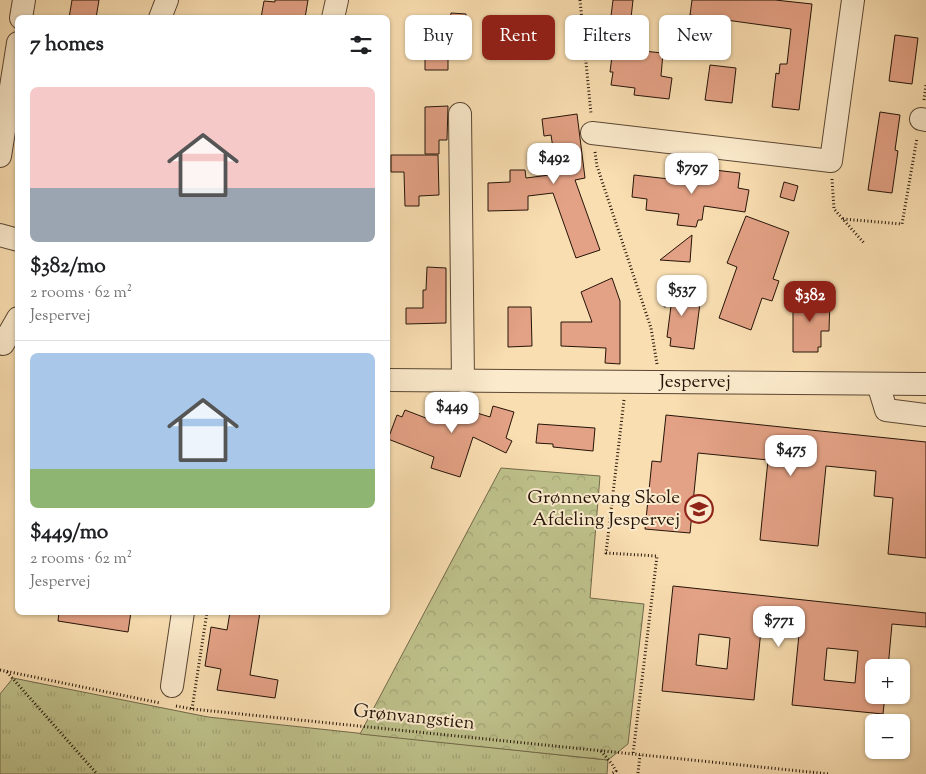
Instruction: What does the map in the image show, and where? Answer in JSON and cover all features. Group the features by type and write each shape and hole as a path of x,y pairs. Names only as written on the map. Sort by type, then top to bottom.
{"street":[{"path":"22,15 24,0"},
{"path":"161,15 167,0"},
{"path":"334,15 337,0"},
{"path":"592,133 831,161 853,0"},
{"path":"0,156 15,62"},
{"path":"460,114 463,380"},
{"path":"0,235 15,239"},
{"path":"7,345 15,325"},
{"name":"Jespervej","path":"390,380 926,384"},
{"path":"878,384 886,410 926,415"},
{"path":"169,698 183,615"}],"path":[{"path":"580,0 592,133 597,166 651,328 660,382"},
{"path":"843,219 902,224 923,120 926,84"},
{"path":"831,161 834,209 864,243"},
{"path":"626,382 606,553 658,556 633,754"},
{"path":"192,709 207,615"},
{"name":"Grønvangstien","path":"0,670 169,698 192,709 829,774"},
{"path":"7,672 97,774"},
{"path":"601,751 616,771 610,774"},
{"path":"638,773 640,755"}],"green space":[{"path":"501,468 600,476 590,598 644,604 628,744 608,760 360,734"},
{"path":"13,678 208,717 608,760 607,774 0,774 0,694"}],"building":[{"path":"72,0 99,0 96,15 70,15"},
{"path":"275,0 308,0 306,15 262,15 264,1 275,2"},
{"path":"613,0 633,0 631,15 611,15"},
{"path":"692,0 775,0 812,4 799,110 772,107 776,73 779,74 780,64 787,64 791,29 731,21 731,15 690,15"},
{"path":"451,13 466,14 466,15 451,15"},
{"path":"895,35 918,38 912,84 889,81"},
{"path":"649,52 659,53 659,60 662,60 661,76 672,78 669,99 634,95 635,88 611,85 613,72 610,72 612,60 649,60"},
{"path":"425,60 448,60 448,70 425,70"},
{"path":"710,65 736,68 732,103 705,100"},
{"path":"448,106 447,140 439,140 439,154 425,154 425,107"},
{"path":"880,112 900,115 895,150 898,151 892,193 868,190"},
{"path":"577,114 585,178 575,180 600,250 576,258 553,193 528,196 528,210 488,211 488,183 510,182 510,170 525,170 526,178 557,174 551,135 544,136 542,119"},
{"path":"391,155 438,155 439,195 419,196 419,206 405,206 404,172 391,172"},
{"path":"706,169 740,173 738,188 749,190 745,212 704,206 702,220 698,220 696,227 677,225 679,214 646,210 647,199 632,197 634,175 704,183"},
{"path":"784,182 798,186 794,201 780,197"},
{"path":"746,216 789,232 773,279 779,281 772,301 762,298 751,330 719,318 737,267 727,263"},
{"path":"692,235 690,262 660,260"},
{"path":"427,267 446,268 446,323 406,324 406,308 423,308 423,290 426,290"},
{"path":"612,278 620,301 620,364 605,363 606,348 561,346 561,322 592,322 581,292"},
{"path":"666,287 687,289 686,294 701,296 694,349 670,346 671,338 667,337 671,306 664,307"},
{"path":"793,298 830,298 829,331 821,331 821,347 818,347 818,352 793,352"},
{"path":"508,307 531,307 532,346 508,347"},
{"path":"451,405 490,417 493,406 514,412 506,438 512,441 506,453 473,437 460,477 431,468 434,457 390,440 390,434 397,415 402,417 405,410 431,420 435,406 450,409"},
{"path":"666,415 926,442 926,558 888,554 893,498 874,496 876,471 826,466 818,546 760,540 768,460 698,453 690,533 645,529 652,461 661,462"},
{"path":"538,424 595,428 593,451 553,447 553,444 536,443"},
{"path":"673,586 926,613 926,627 892,624 889,659 865,659 865,704 884,704 883,714 792,705 801,614 763,610 754,700 662,691","holes":["699,634 730,638 727,669 696,665","827,648 858,651 855,683 824,680"]},
{"path":"59,615 131,615 128,632 58,621"},
{"path":"230,615 260,615 250,675 278,680 275,698 217,690 221,669 205,666 211,627 227,630"}],"place":[{"name":"Grønnevang Skole Afdeling Jespervej","path":"699,509"}]}
